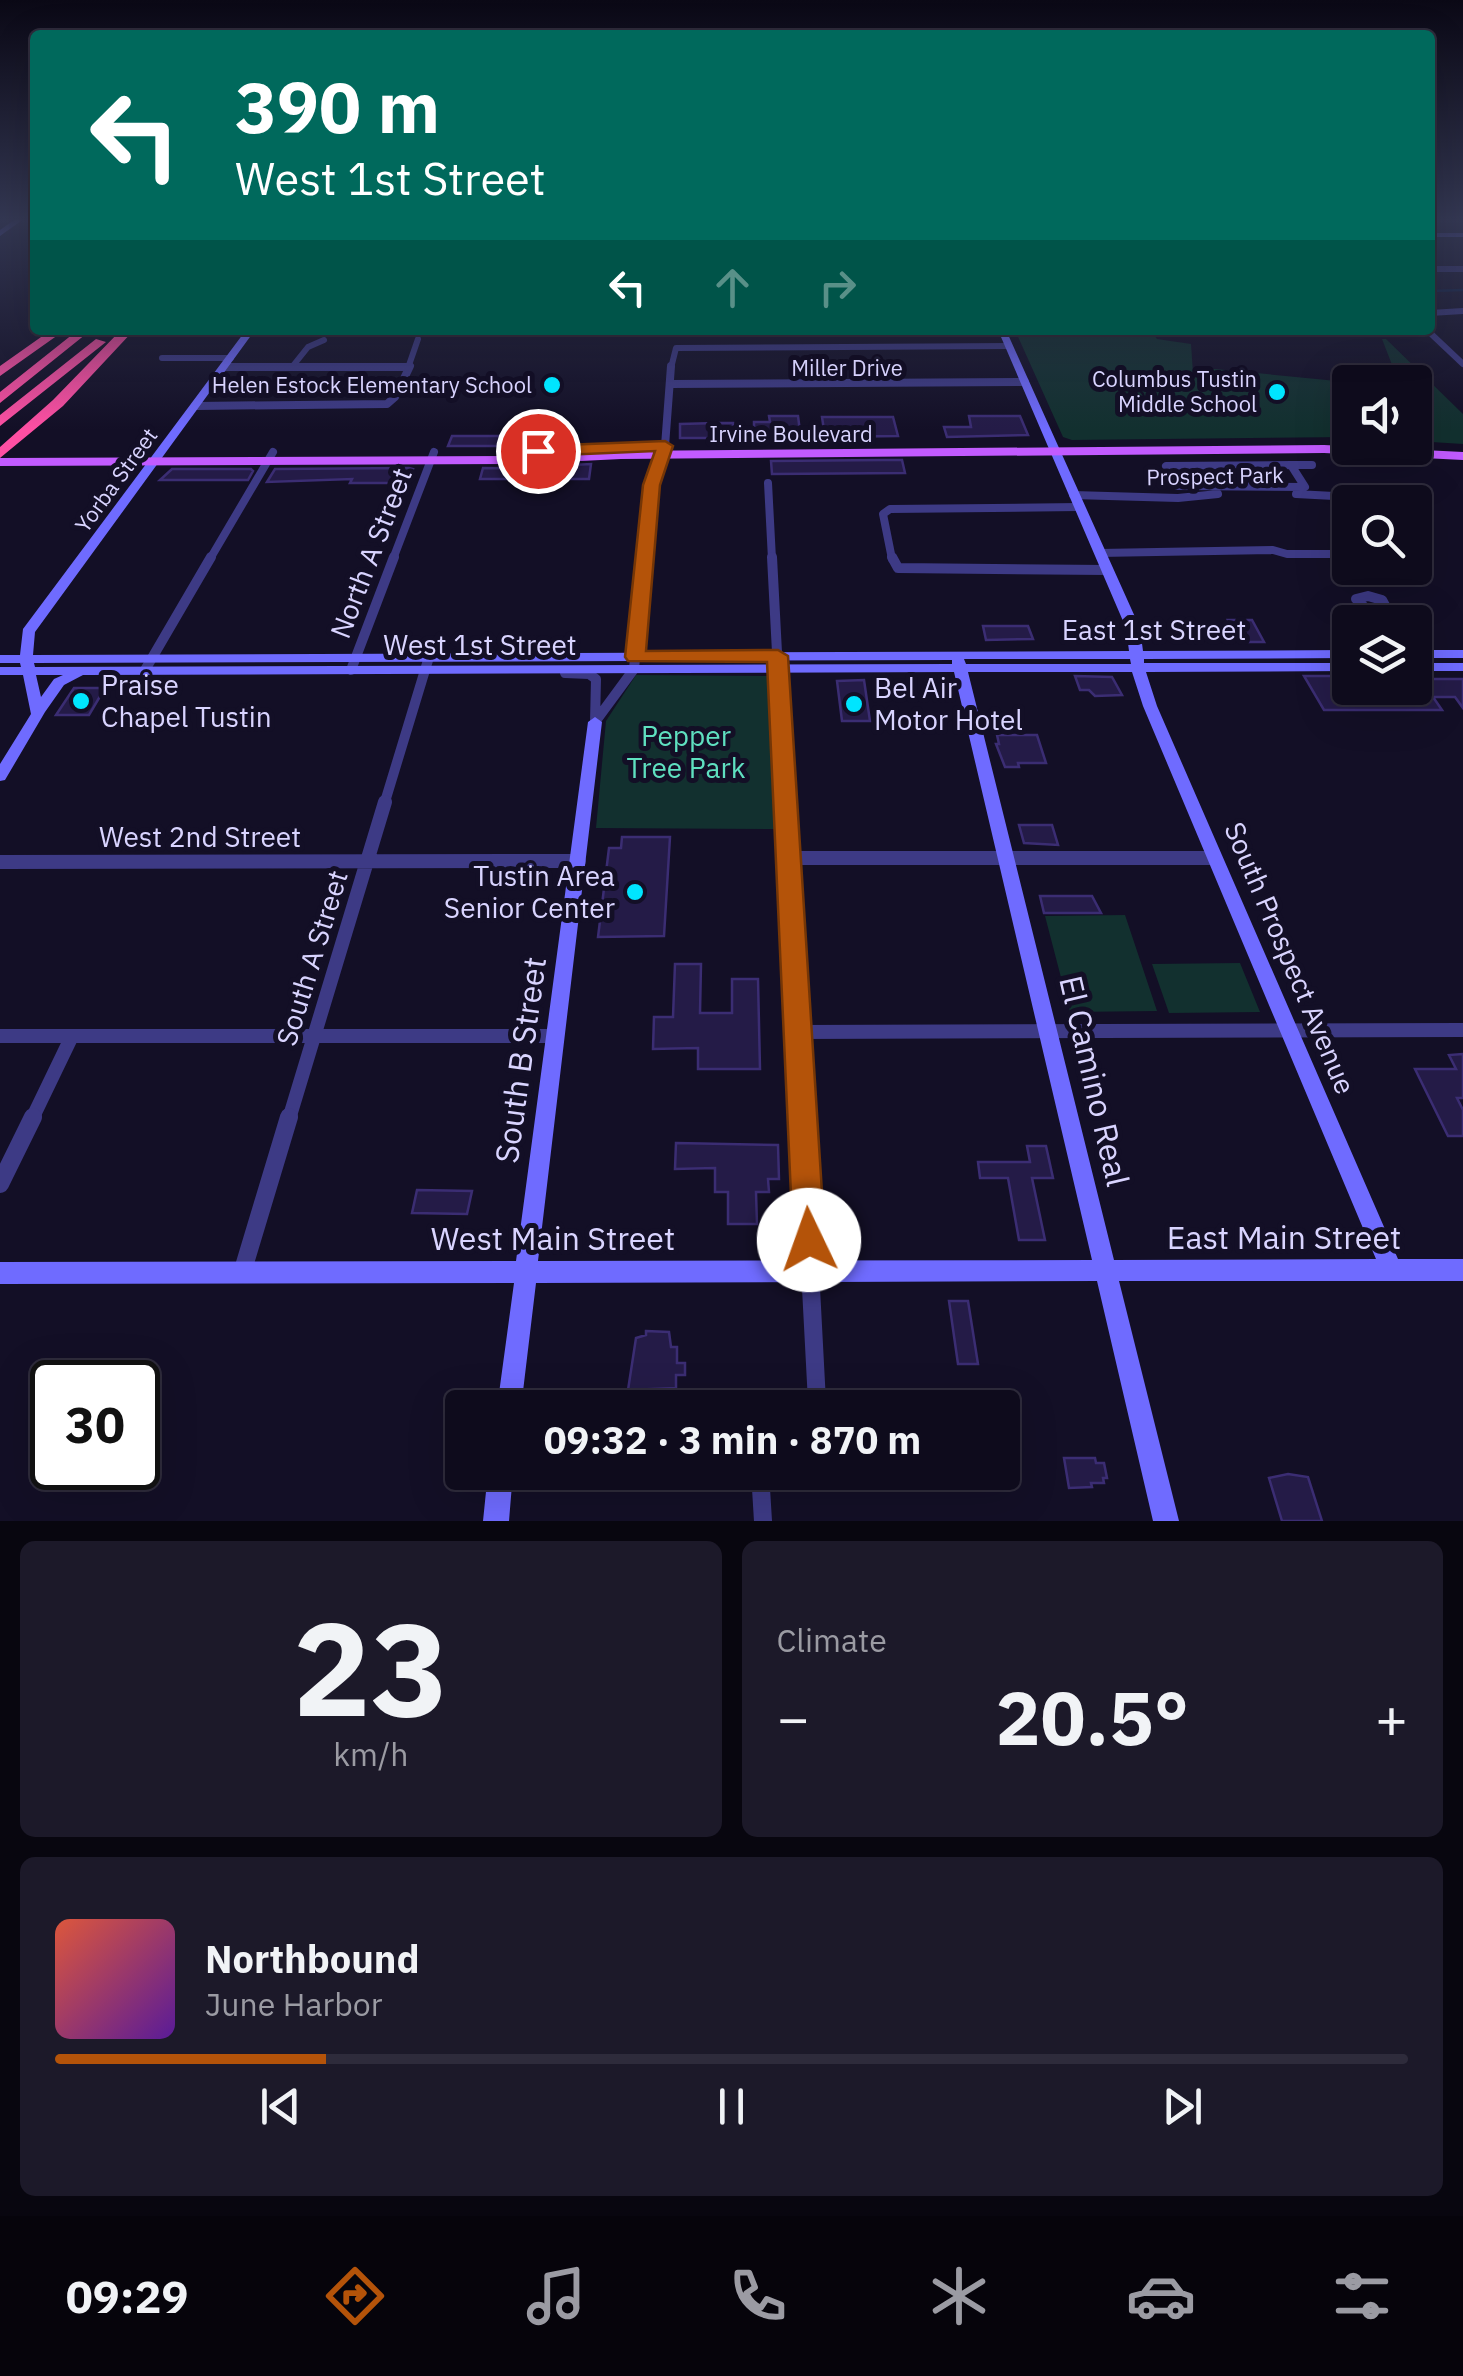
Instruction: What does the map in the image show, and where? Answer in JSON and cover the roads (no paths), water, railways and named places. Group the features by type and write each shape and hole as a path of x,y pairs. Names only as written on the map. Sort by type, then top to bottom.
{"highway":[{"path":"0,372 52,335"},
{"path":"0,399 79,335"},
{"path":"0,422 108,335"},
{"path":"0,455 58,404 123,335"},
{"path":"0,386 55,356"}],"main road":[{"name":"Yorba Street","path":"28,632 248,335"},
{"name":"South Prospect Avenue","path":"1004,335 1133,628 1138,662 1214,858 1391,1270"},
{"name":"Irvine Boulevard","path":"1052,449 1330,441"},
{"path":"1311,449 1312,444 1330,441"},
{"path":"1217,450 1217,446 1234,442"},
{"path":"1432,446 1463,448"},
{"name":"Irvine Boulevard","path":"0,455 270,457 664,450 1311,449 1463,456"},
{"path":"0,650 28,632"},
{"path":"0,776 37,720 28,665 28,632"},
{"path":"1432,657 1463,654"},
{"name":"East 1st Street","path":"1138,662 1332,655"},
{"name":"West 1st Street","path":"0,659 94,670 148,664"},
{"path":"1432,661 1463,667"},
{"name":"West 1st Street","path":"0,671 28,665 959,662"},
{"name":"East 1st Street","path":"959,662 1332,667"},
{"name":"El Camino Real","path":"959,662 1166,1521"},
{"name":"West 1st Street","path":"428,664 535,670 635,663"},
{"path":"38,711 63,679 94,670"},
{"name":"South B Street","path":"511,1390 595,722"},
{"name":"East Main Street","path":"1106,1270 1463,1270"},
{"name":"West Main Street","path":"0,1273 1106,1270"},
{"path":"496,1521 499,1490"}],"street":[{"path":"1435,313 1463,312"},
{"path":"718,335 718,347"},
{"path":"808,335 809,347"},
{"path":"901,335 904,346"},
{"path":"1432,335 1463,364"},
{"path":"196,406 382,405 392,401 418,339"},
{"path":"292,368 308,346 324,340"},
{"path":"595,722 635,663 651,485 664,450 676,348 1009,346"},
{"path":"162,358 292,368 408,367"},
{"name":"Miller Drive","path":"670,384 1025,382"},
{"path":"1217,450 1228,465"},
{"name":"North A Street","path":"354,664 432,456"},
{"path":"148,664 270,457"},
{"path":"1291,465 1306,487 1177,486 1166,466 1228,465 1291,465 1312,465"},
{"path":"768,484 799,1032 813,1390"},
{"name":"Prospect Park","path":"1107,570 907,570 892,564 884,510 1178,498 1188,494 1332,496"},
{"path":"1099,553 1273,550 1287,554 1332,554"},
{"path":"1363,605 1356,598 1368,596 1382,600 1385,605"},
{"name":"South A Street","path":"242,1273 428,664"},
{"name":"South B Street","path":"535,670 589,674 596,679 595,722"},
{"path":"788,858 1214,858"},
{"name":"West 2nd Street","path":"0,862 580,861"},
{"path":"799,1032 1463,1030"},
{"path":"0,1036 557,1036"},
{"path":"0,1184 72,1036"},
{"path":"761,1490 763,1521"}],"waterway":[{"path":"1435,291 1463,290"}],"place":[{"name":"Helen Estock Elementary School","path":"552,385"},
{"name":"Columbus Tustin Middle School","path":"1277,392"},
{"name":"Praise Chapel Tustin","path":"81,701"},
{"name":"Bel Air Motor Hotel","path":"854,704"},
{"name":"Tustin Area Senior Center","path":"635,892"}],"park label":[{"name":"Pepper Tree Park","path":"686,752"}]}
